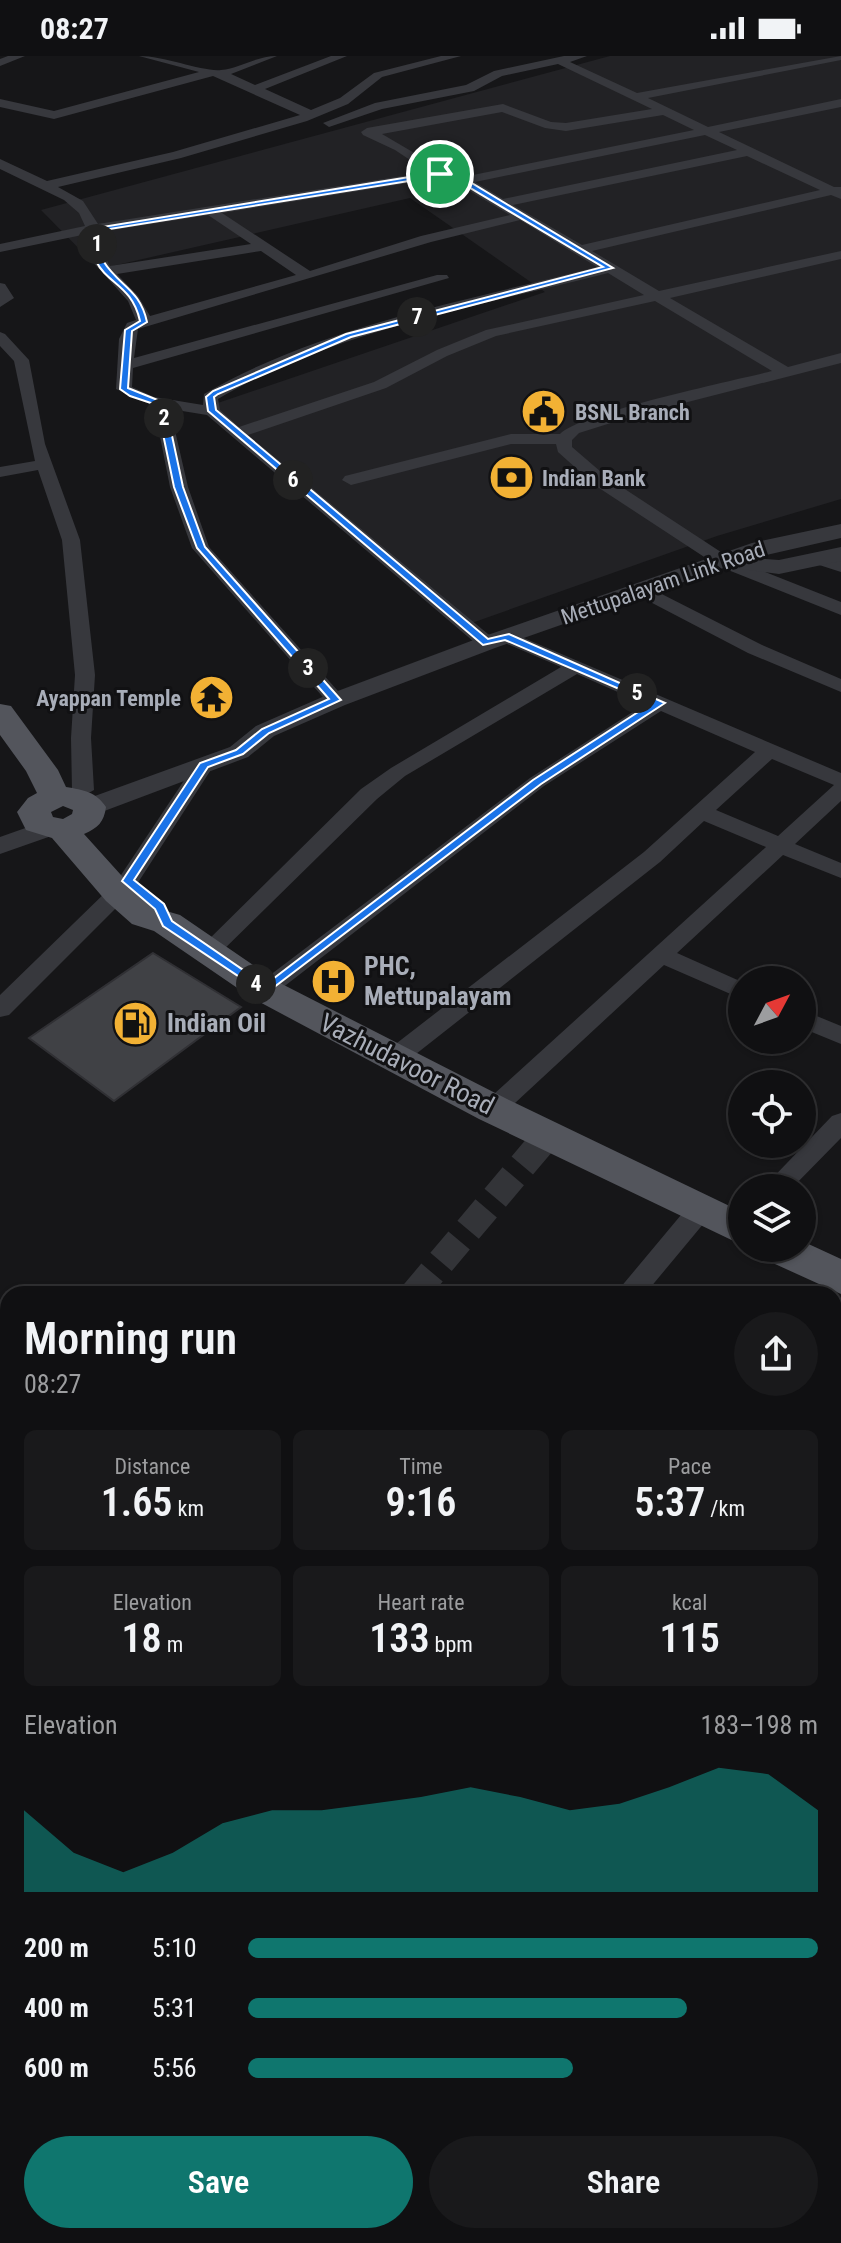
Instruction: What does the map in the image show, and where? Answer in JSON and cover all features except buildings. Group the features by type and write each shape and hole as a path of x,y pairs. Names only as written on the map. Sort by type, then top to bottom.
{"main road":[{"path":"0,713 42,770 62,812"},
{"name":"Vazhudavoor Road","path":"0,753 62,812 144,916 167,923 265,990 393,1059 728,1221"},
{"path":"808,1262 841,1278"}],"street":[{"path":"0,63 19,56"},
{"path":"146,56 215,73 311,115"},
{"path":"0,103 54,115 271,56"},
{"path":"255,89 341,56"},
{"path":"192,150 311,115 344,101 382,73 455,56"},
{"path":"12,188 40,185 192,150 299,131 379,106 470,88 498,73 581,56"},
{"path":"636,97 841,57"},
{"path":"560,61 747,152 838,192"},
{"path":"463,181 841,103"},
{"path":"370,133 503,108 549,125 566,127 665,111"},
{"path":"337,121 399,147 440,174 463,181 785,372"},
{"path":"500,204 747,152"},
{"path":"0,163 83,208 93,229 100,261 106,271 131,292 144,322"},
{"path":"0,248 93,229 440,174"},
{"path":"580,250 838,192"},
{"path":"211,211 308,276"},
{"path":"521,216 390,250 144,322 129,330 124,389 133,395 161,403 212,411 496,640 576,667 841,781"},
{"path":"106,271 264,246"},
{"path":"390,250 462,289"},
{"path":"237,433 380,385 442,353 491,333 841,255"},
{"path":"126,365 462,289 609,268"},
{"path":"0,287 7,298 0,303"},
{"path":"212,411 210,397 215,392 462,289"},
{"path":"0,337 21,360 37,444 71,540 85,675 81,738 62,812 0,846"},
{"path":"351,480 511,439 564,439 573,430 611,418 841,358"},
{"path":"0,364 21,360"},
{"path":"161,403 179,487 201,548 336,700"},
{"path":"564,439 564,448 602,482 724,562 841,609"},
{"path":"0,472 45,464"},
{"name":"Mettupalayam Link Road","path":"62,812 239,752 265,731 336,700 496,640 760,548 841,531"},
{"path":"724,562 779,567 830,556 841,567"},
{"path":"642,590 755,649 841,686"},
{"path":"207,953 369,794 398,772 576,667"},
{"path":"265,990 537,782 660,703"},
{"path":"0,836 62,812 227,736 265,731"},
{"path":"393,1059 652,857 769,750"},
{"path":"0,1009 123,887 204,765"},
{"path":"493,1109 841,790"},
{"path":"701,812 841,871"},
{"path":"660,954 728,985"},
{"path":"816,1024 841,1036"},
{"path":"790,1174 841,1122"},
{"path":"636,1286 700,1210"}],"shaded area":[{"path":"610,56 841,56 841,499 717,536 466,625 203,408 545,292 410,198 99,269 41,210"}],"tunnel":[{"path":"421,1286 548,1135"}],"place":[{"name":"BSNL Branch","path":"544,412"},
{"name":"Indian Bank","path":"511,478"},
{"name":"Ayappan Temple","path":"212,698"},
{"name":"PHC, Mettupalayam","path":"333,981"},
{"name":"Indian Oil","path":"136,1023"}],"route":[{"path":"440,174 463,181 609,268 349,336 215,392 209,403 212,411 487,643 505,636 660,703 537,782 265,990 167,923 160,907 128,881 204,765 239,752 265,731 336,700 201,548 179,487 161,403 133,395 124,389 129,330 144,322 131,292 106,271 100,261 93,229 440,174"}]}
